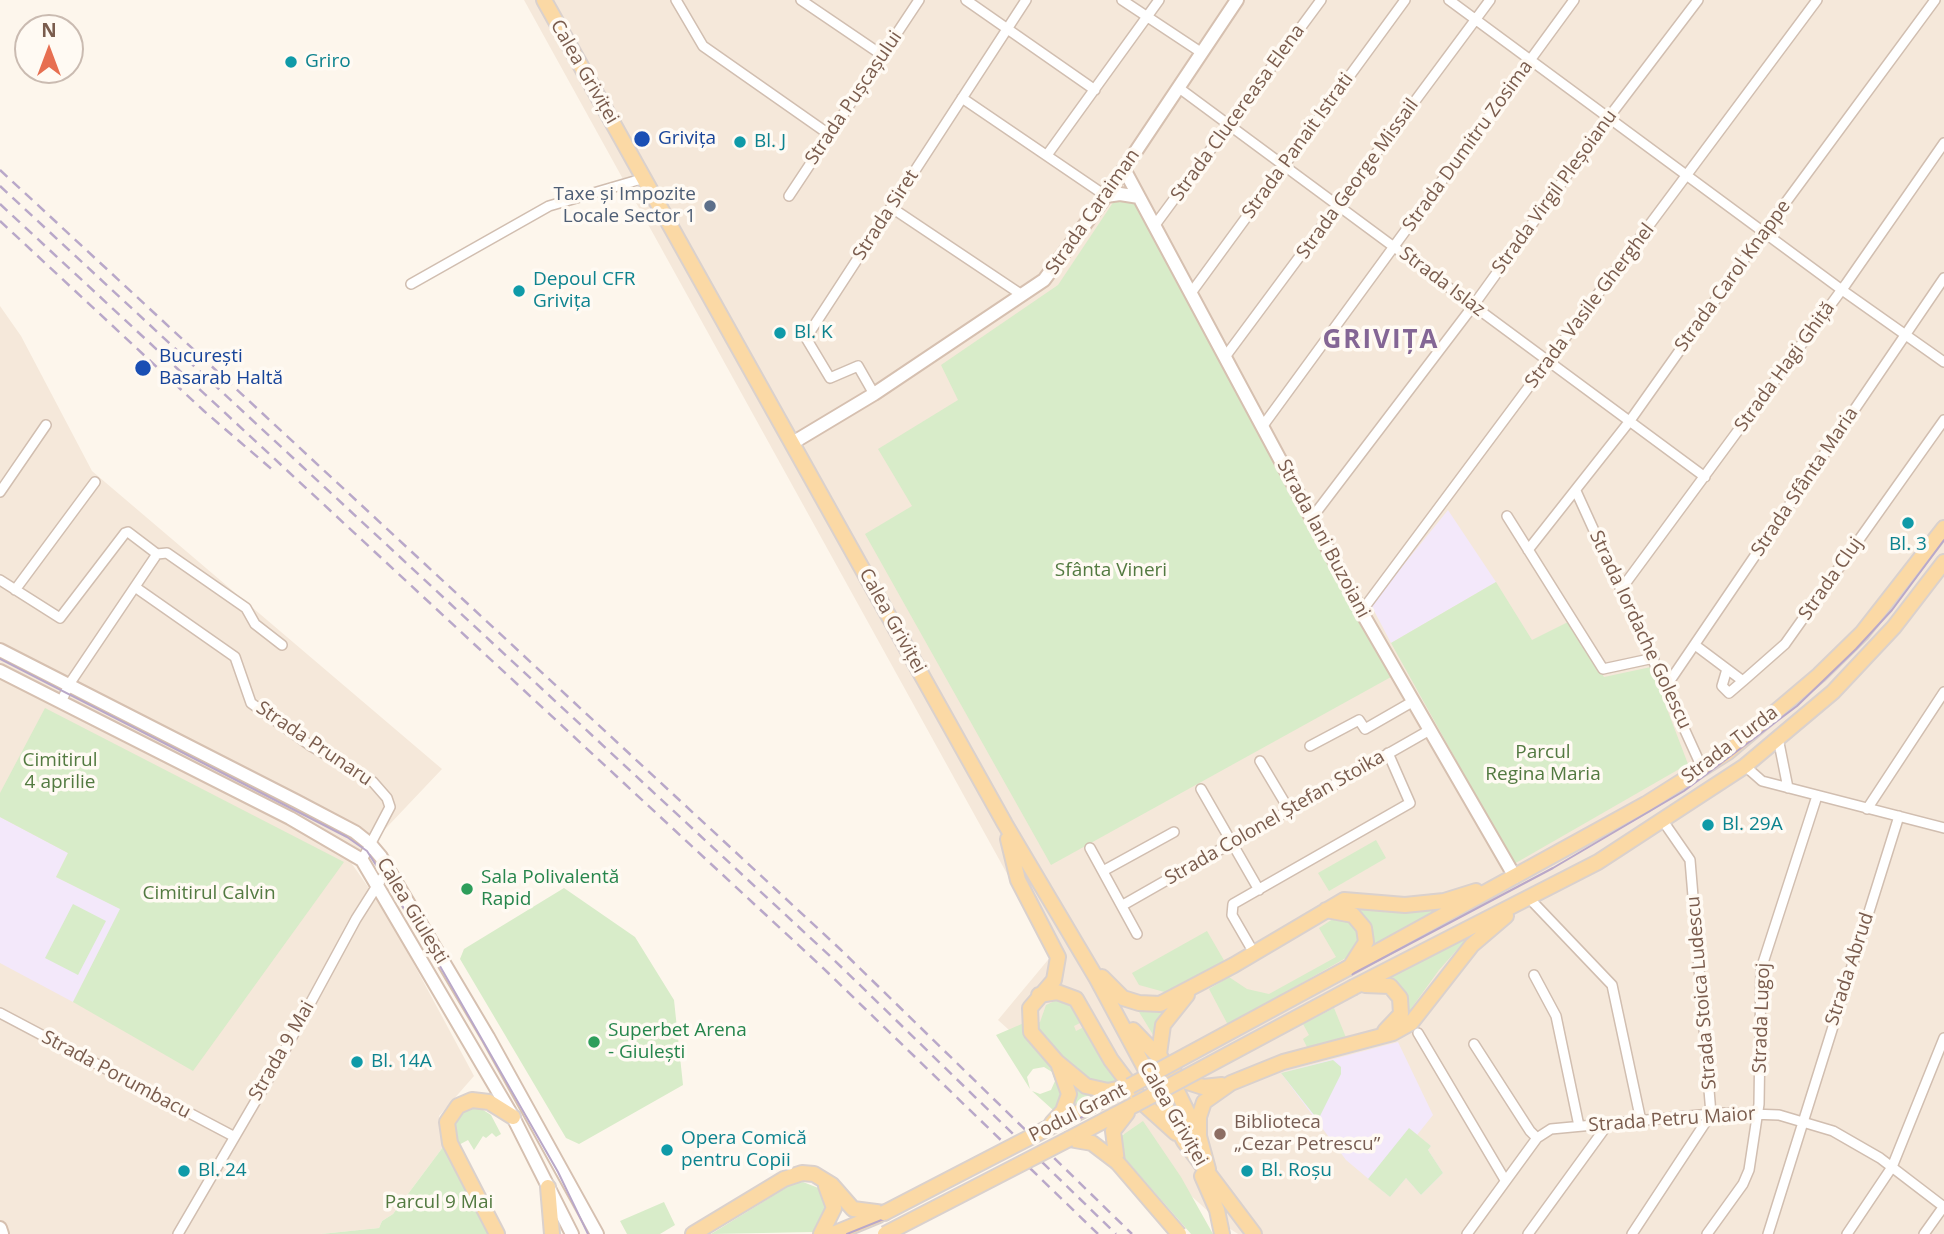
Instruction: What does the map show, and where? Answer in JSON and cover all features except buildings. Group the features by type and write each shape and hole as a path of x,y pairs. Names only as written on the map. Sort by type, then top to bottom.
{"main road":[{"name":"Calea Griviței","path":"544,0 794,442 1005,824 1087,960 1188,1147 1254,1234"},
{"name":"Strada Caraiman","path":"794,442 874,394 1044,280 1106,196 1237,0"},
{"name":"Strada Iani Buzoiani","path":"1124,169 1362,612 1428,731 1515,877"},
{"path":"1106,196 1120,194 1139,197"},
{"name":"Strada Turda","path":"1467,904 1703,770 1819,676 1863,633 1944,528"},
{"name":"Strada Turda","path":"1476,923 1598,862 1745,766 1833,692 1878,645 1944,562"},
{"name":"Calea Giulești","path":"0,650 69,683 343,826 370,844 393,877 495,1049 597,1234"},
{"name":"Calea Giulești","path":"0,671 290,818 362,860 379,883 513,1117 572,1234"},
{"path":"1005,824 1018,880 1058,957 1054,980 1039,995 1031,1009 1031,1032 1057,1062 1092,1089 1108,1091 1130,1086"},
{"path":"1087,960 1123,998 1160,1004 1192,989 1344,900 1405,905 1444,901 1515,877"},
{"path":"1114,1009 1161,1063 1188,1084 1213,1087 1231,1083 1283,1062 1393,1033 1411,1023 1472,945 1529,898"},
{"name":"Podul Grant","path":"832,1234 884,1213 1130,1086 1467,904"},
{"path":"1326,910 1353,915 1364,928 1363,951 1348,968"},
{"name":"Podul Grant","path":"884,1234 1136,1104 1476,923"},
{"path":"1354,987 1383,983 1396,991 1400,998 1402,1006 1397,1021 1373,1038"},
{"path":"1192,989 1163,1025 1159,1046 1161,1063 1199,1136 1210,1178"},
{"path":"1039,995 1057,992 1076,999 1111,1060 1145,1105 1188,1147 1217,1210 1222,1234"},
{"path":"1046,1129 1063,1111 1069,1094 1057,1062"},
{"path":"1199,1136 1199,1117 1204,1102 1231,1083"},
{"path":"497,1234 450,1143 447,1122 449,1115 463,1103 477,1100 489,1102 513,1117"},
{"path":"1117,1162 1113,1131 1120,1118 1136,1104"},
{"path":"1069,1139 1092,1143 1117,1162 1179,1234"},
{"path":"693,1234 791,1175 808,1172 822,1178 853,1209 884,1213"},
{"path":"821,1234 834,1208 822,1178"},
{"path":"548,1187 552,1234"},
{"path":"0,1228 2,1234"}],"street":[{"path":"676,0 703,46 830,135"},
{"path":"801,0 882,55"},
{"name":"Strada Pușcașului","path":"789,196 919,0"},
{"path":"966,0 1095,90"},
{"name":"Strada Siret","path":"874,394 858,366 830,379 806,338 1026,0"},
{"path":"1122,0 1202,53"},
{"path":"1047,155 1159,0"},
{"name":"Strada Clucereasa Elena","path":"1155,225 1321,0"},
{"name":"Strada Panait Istrati","path":"1191,293 1405,0"},
{"path":"1449,0 1944,362"},
{"name":"Strada George Missail","path":"1225,357 1489,0"},
{"name":"Strada Dumitru Zosima","path":"1262,427 1574,0"},
{"name":"Strada Virgil Pleșoianu","path":"1311,519 1473,306 1608,117 1698,0"},
{"name":"Strada Vasile Gherghel","path":"1362,612 1816,0"},
{"name":"Strada Carol Knappe","path":"1528,550 1629,422 1764,232 1935,0"},
{"name":"Strada Islaz","path":"1179,88 1705,477"},
{"path":"962,98 1106,196"},
{"name":"Strada Hagi Ghiță","path":"1622,588 1842,290 1944,143"},
{"path":"411,284 549,206 645,178"},
{"path":"892,208 1023,295"},
{"name":"Strada Sfânta Maria","path":"1667,685 1944,278"},
{"name":"Strada Cluj","path":"1743,681 1785,644 1944,419"},
{"path":"0,492 46,425"},
{"path":"15,590 94,482"},
{"name":"Strada Iordache Golescu","path":"1576,491 1667,685 1703,770"},
{"path":"1507,516 1603,669 1654,658"},
{"path":"0,580 60,618 128,532 158,554 167,553 246,608 254,624 282,645"},
{"path":"61,702 69,683 158,554"},
{"name":"Strada Prunaru","path":"135,587 235,657 251,703 311,746 373,782 390,802 362,860"},
{"path":"1695,645 1727,669 1743,681 1729,693 1722,686 1727,669"},
{"path":"1867,808 1944,692"},
{"path":"1310,746 1359,719 1365,729 1412,702"},
{"name":"Strada Colonel Ștefan Stoika","path":"1122,905 1428,731"},
{"path":"1778,738 1788,788"},
{"path":"1254,953 1231,909 1233,904 1410,803 1388,753"},
{"path":"1261,761 1289,808"},
{"path":"1745,766 1762,781 1944,828"},
{"path":"1201,789 1259,890"},
{"name":"Strada Lugoj","path":"1707,1234 1747,1176 1758,1113 1761,969 1817,796"},
{"name":"Strada Abrud","path":"1768,1234 1899,816"},
{"name":"Strada Stoica Ludescu","path":"1632,1234 1711,1114 1690,860 1663,821"},
{"path":"1103,871 1174,832"},
{"path":"1090,848 1137,934"},
{"path":"379,883 385,876 393,877"},
{"name":"Strada 9 Mai","path":"178,1234 379,883"},
{"path":"1529,898 1612,985 1641,1121"},
{"path":"1534,975 1556,1016 1579,1126"},
{"name":"Strada Porumbacu","path":"0,1013 233,1136"},
{"path":"1418,1033 1506,1180"},
{"path":"1847,1234 1892,1167 1944,1038"},
{"path":"1467,1234 1537,1138 1474,1044"},
{"name":"Strada Petru Maior","path":"1537,1138 1551,1129 1711,1114 1758,1113 1802,1121 1842,1136 1892,1167 1944,1206"},
{"path":"1528,1234 1608,1124"},
{"path":"1924,1234 1944,1206"}],"shaded area":[{"path":"524,0 1944,0 1944,1234 1238,1234 1221,1223 998,1020 1052,955"},
{"path":"0,306 21,336 92,471 442,769 352,864 387,914 474,1076 439,1116 443,1147 393,1214 382,1221 379,1228 321,1234 0,1234"},
{"path":"1448,510 1496,582 1391,643 1371,605"},
{"path":"0,817 68,853 56,877 121,909 73,1002 0,963"},
{"path":"1398,1042 1433,1115 1417,1135 1431,1146 1428,1150 1443,1173 1421,1195 1406,1178 1390,1197 1346,1160 1281,1073"}],"green space":[{"name":"Sfânta Vineri","path":"1114,201 1137,203 1391,677 1051,865 865,534 912,506 878,449 958,400 941,365 1058,285"},
{"name":"Parcul Regina Maria","path":"1496,582 1532,640 1568,622 1604,677 1651,667 1688,764 1514,864 1391,643"},
{"name":"Cimitirul Calvin","path":"45,708 344,862 193,1071 73,1002 120,909 56,877 68,853 0,817 0,793"},
{"path":"1376,840 1386,858 1329,891 1318,873"},
{"name":"Superbet Arena - Giulești","path":"564,888 635,937 674,1000 683,1085 579,1144 566,1138 460,959 464,949"},
{"path":"73,904 106,921 78,975 45,958"},
{"path":"1454,904 1372,948 1348,905"},
{"path":"1346,916 1363,934 1351,955 1228,1025 1209,989 1229,977 1247,989 1269,994 1336,957 1319,928 1336,917"},
{"path":"1207,931 1225,962 1168,993 1139,985 1132,973"},
{"path":"1470,935 1439,970 1405,1017 1388,977"},
{"path":"1059,999 1069,1000 1084,1021 1074,1026 1076,1031 1086,1026 1120,1083 1075,1108 1053,1110 1032,1091 1040,1094 1051,1090 1055,1081 1052,1072 1044,1067 1033,1069 1027,1077 1030,1089 996,1035 1024,1023 1040,1022 1046,1005"},
{"path":"1169,1006 1155,1038 1136,1007"},
{"path":"1334,1008 1347,1040 1308,1049 1303,1039 1309,1035 1303,1024"},
{"path":"1333,1060 1341,1067 1341,1074 1318,1120 1281,1073"},
{"path":"477,1106 491,1115 501,1134 496,1137 492,1133 486,1138 483,1136 474,1150 468,1140 455,1147 451,1133 457,1113 462,1109"},
{"path":"1143,1121 1181,1177 1213,1234 1191,1234 1122,1155 1117,1139"},
{"path":"1409,1128 1431,1146 1428,1150 1443,1173 1421,1195 1406,1178 1390,1197 1368,1179"},
{"name":"Parcul 9 Mai","path":"443,1147 490,1234 321,1234 379,1228 382,1221 393,1214"},
{"path":"803,1182 821,1189 829,1203 822,1226 814,1232 711,1234 792,1184"},
{"path":"664,1202 675,1225 660,1234 627,1234 620,1221"}],"tram line":[{"path":"847,1234 889,1217 1109,1103 1553,868 1684,791 1797,706 1892,610 1944,540"},
{"path":"0,659 347,837 367,851 433,954 558,1172 588,1234"}],"railway":[{"path":"0,170 840,949 1132,1234"},
{"path":"0,186 831,957 1116,1234"},
{"path":"0,204 822,967 1098,1234"},
{"path":"0,221 204,411 275,472"}],"place":[{"name":"Griro","path":"291,62"},
{"name":"Grivița","path":"642,139"},
{"name":"Bl. J","path":"740,142"},
{"name":"Taxe și Impozite Locale Sector 1","path":"710,206"},
{"name":"Depoul CFR Grivița","path":"519,291"},
{"name":"Bl. K","path":"780,333"},
{"name":"București Basarab Haltă","path":"143,368"},
{"name":"Bl. 3","path":"1908,523"},
{"name":"Bl. 29A","path":"1708,825"},
{"name":"Sala Polivalentă Rapid","path":"467,889"},
{"name":"Superbet Arena - Giulești","path":"594,1042"},
{"name":"Bl. 14A","path":"357,1062"},
{"name":"Biblioteca „Cezar Petrescu”","path":"1220,1134"},
{"name":"Opera Comică pentru Copii","path":"667,1150"},
{"name":"Bl. 24","path":"184,1171"},
{"name":"Bl. Roșu","path":"1247,1171"}],"district":[{"name":"GRIVIȚA","path":"1381,341"}],"park label":[{"name":"Cimitirul 4 aprilie","path":"60,772"}]}
